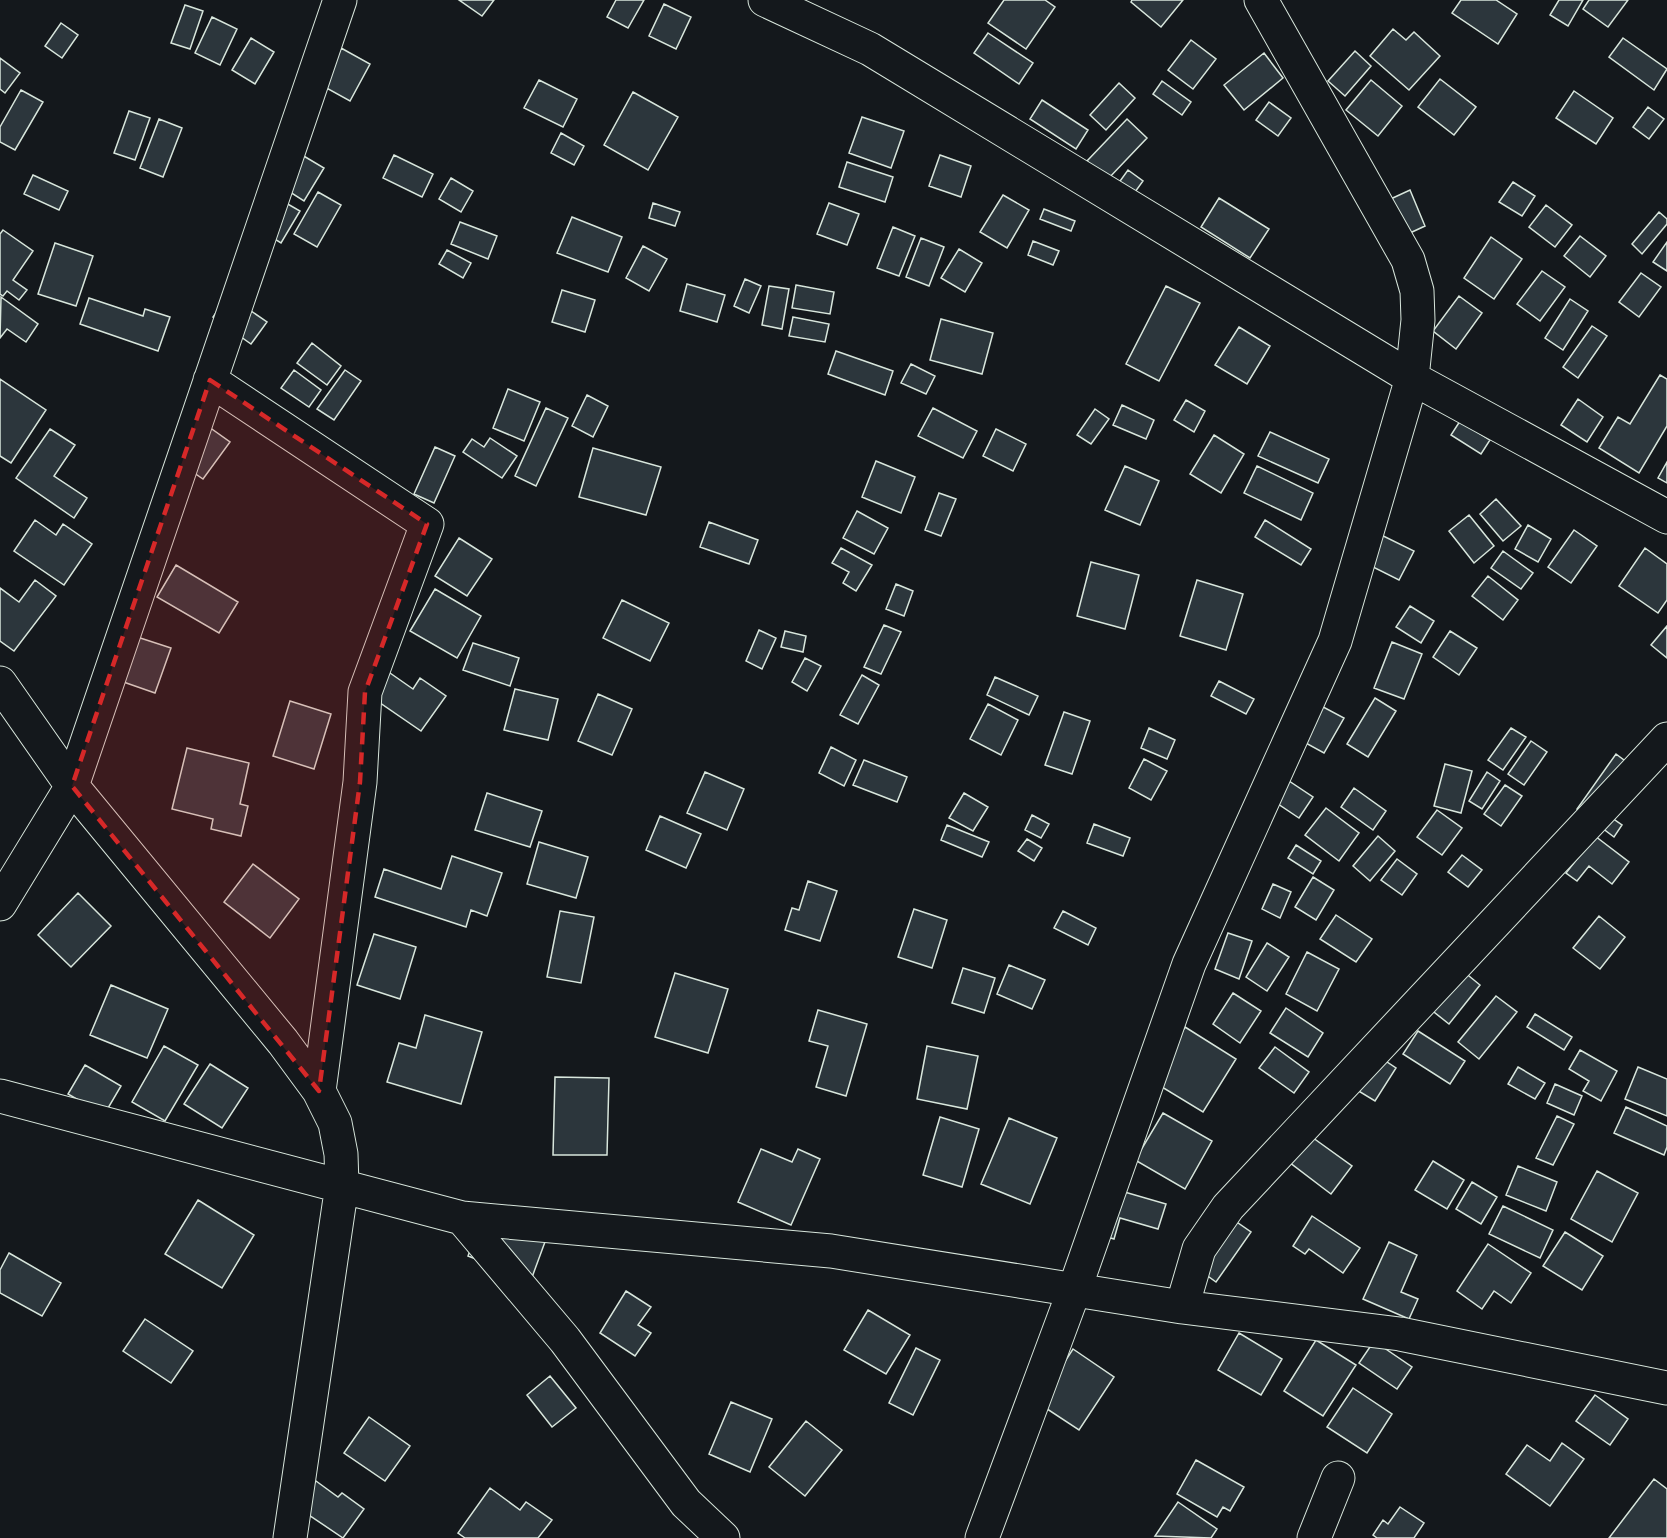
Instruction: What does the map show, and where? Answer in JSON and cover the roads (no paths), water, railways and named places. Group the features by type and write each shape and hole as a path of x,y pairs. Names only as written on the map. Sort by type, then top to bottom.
{"street":[{"path":"0,904 72,786 340,0"},
{"path":"765,0 870,50 1412,378 1667,517"},
{"path":"982,1538 1075,1288 1189,964 1335,641 1412,378 1418,320 1417,291 1408,260 1261,0"},
{"path":"210,380 427,524 365,692 360,782 319,1091"},
{"path":"0,682 72,786 283,1042 319,1091 335,1123 341,1154 342,1185 290,1538"},
{"path":"1182,1307 1198,1249 1228,1207 1667,739"},
{"path":"0,1095 462,1218 831,1251 1075,1288 1182,1307 1400,1334 1667,1388"},
{"path":"462,1218 565,1340 686,1503 723,1538"},
{"path":"1314,1538 1338,1478"}]}
